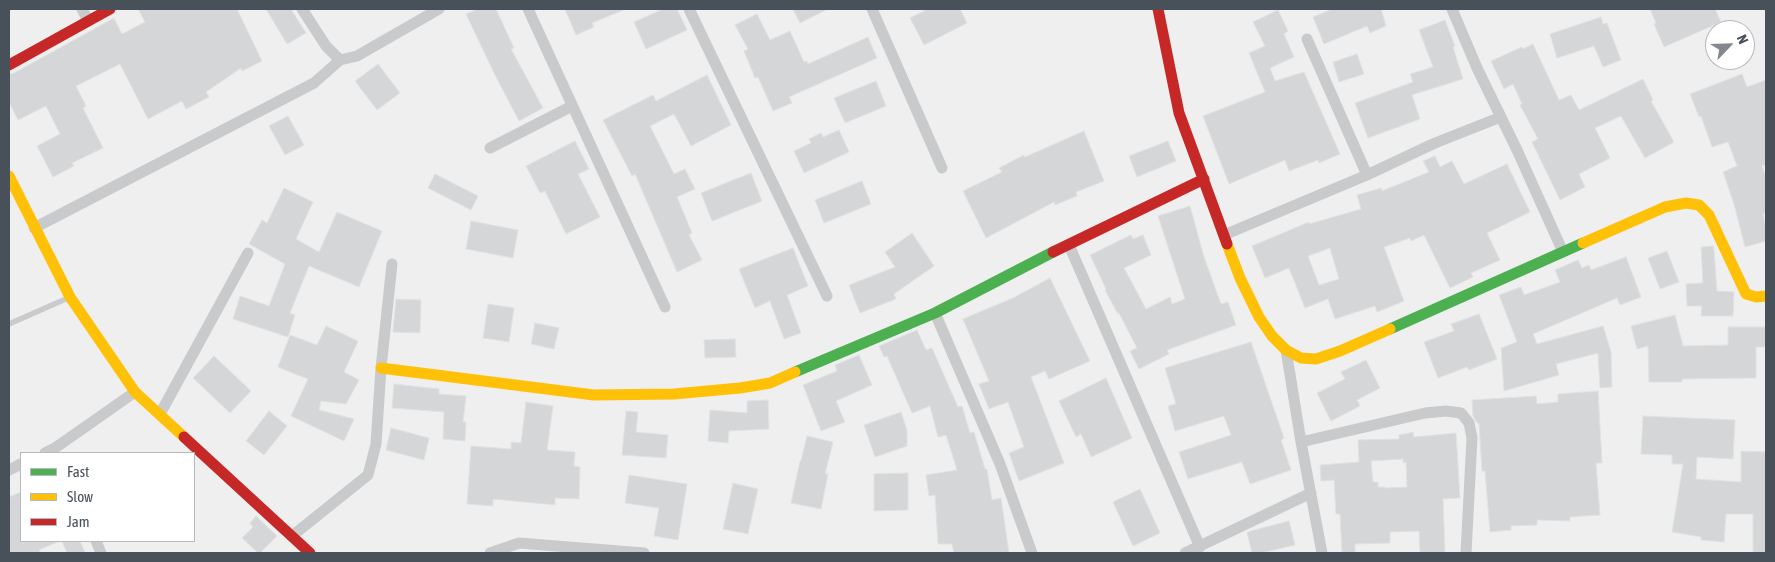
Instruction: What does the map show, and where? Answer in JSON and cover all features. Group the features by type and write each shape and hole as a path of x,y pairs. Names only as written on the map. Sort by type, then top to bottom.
{"street":[{"path":"82,9 88,20"},
{"path":"9,65 110,9"},
{"path":"302,9 326,46 340,60"},
{"path":"34,228 314,83 340,60 357,56 439,9"},
{"path":"528,9 664,307"},
{"path":"689,9 827,296"},
{"path":"872,9 942,168"},
{"path":"1158,9 1179,113 1240,278 1259,317 1272,336 1286,350 1301,358 1316,359 1340,351 1665,207 1686,203 1699,205 1709,215 1746,294 1756,297 1766,296"},
{"path":"1452,9 1477,68 1563,252"},
{"path":"1307,39 1367,175"},
{"path":"490,148 572,106"},
{"path":"1224,234 1367,175 1435,143 1501,117"},
{"path":"9,176 70,297 135,392 310,553"},
{"path":"381,368 594,395 674,394 740,388 770,383 935,313 1204,179"},
{"path":"1069,245 1200,546"},
{"path":"160,414 248,253"},
{"path":"292,536 368,475 376,444 381,368 392,264"},
{"path":"935,313 1000,464 1032,553"},
{"path":"1286,350 1322,553"},
{"path":"53,452 135,392"},
{"path":"1301,442 1425,413 1446,411 1461,413 1469,423 1472,438 1466,553"},
{"path":"1184,553 1311,493"},
{"path":"490,553 519,543 644,553"}],"lane":[{"path":"9,324 70,297"}],"building":[{"path":"138,9 237,9 262,61 242,71 241,68 206,92 209,97 186,109 182,101 148,119 120,64 76,86 86,106 83,108 103,148 72,163 74,166 53,177 37,146 60,134 46,106 18,120 9,102 9,74 114,18 122,34 145,22"},
{"path":"266,9 291,9 306,33 287,44"},
{"path":"478,9 496,9 514,48 511,49 543,108 519,121 466,14"},
{"path":"565,9 626,9 592,23 594,27 576,35"},
{"path":"663,9 677,9 687,30 646,49 634,22"},
{"path":"793,9 828,9 800,23"},
{"path":"928,9 960,9 967,23 924,45 910,18"},
{"path":"1333,9 1381,9 1386,26 1370,33 1367,26 1324,44 1313,17"},
{"path":"1650,9 1715,9 1720,20 1705,20 1705,29 1664,47 1654,24 1656,23"},
{"path":"1278,10 1288,31 1284,34 1294,57 1270,68 1275,81 1304,72 1340,154 1319,163 1318,160 1289,171 1285,160 1229,184 1203,116 1265,92 1249,53 1265,46 1253,22"},
{"path":"757,14 770,40 790,31 804,62 807,61 808,64 868,37 877,58 789,97 792,103 773,111 758,77 755,78 744,51 748,49 735,25"},
{"path":"1601,17 1603,24 1607,23 1621,60 1603,67 1594,46 1557,58 1550,34"},
{"path":"1445,20 1455,46 1453,47 1463,79 1412,95 1420,119 1368,138 1355,103 1413,82 1410,74 1433,67 1419,30"},
{"path":"1533,44 1559,100 1571,95 1579,110 1643,79 1653,100 1651,101 1674,142 1645,158 1621,116 1595,128 1610,158 1579,174 1585,187 1560,200 1532,142 1538,139 1520,105 1522,104 1513,84 1504,89 1491,61"},
{"path":"1357,54 1364,74 1339,82 1333,62"},
{"path":"378,64 400,93 377,110 355,81"},
{"path":"1742,74 1747,87 1766,80 1766,165 1762,166 1766,177 1766,213 1763,214 1766,241 1745,247 1734,204 1723,172 1737,166 1728,142 1712,147 1701,116 1699,117 1690,94"},
{"path":"707,75 731,125 691,146 674,114 650,126 674,174 685,169 695,189 677,197 692,233 689,235 702,260 677,272 635,174 632,176 603,120 653,95 656,101"},
{"path":"876,81 886,106 845,123 834,98"},
{"path":"288,116 304,145 285,155 269,126"},
{"path":"839,130 849,152 804,173 794,151 811,143 809,139 821,133 823,137"},
{"path":"1084,131 1104,181 1076,192 1077,196 1055,205 1054,202 986,238 963,191 1002,172 999,168 1024,155 1025,157"},
{"path":"575,141 589,169 578,174 600,217 566,234 545,191 540,193 526,166"},
{"path":"1168,141 1176,161 1137,177 1129,156"},
{"path":"1435,156 1440,167 1452,161 1464,184 1507,164 1530,212 1487,233 1500,260 1471,273 1473,277 1450,288 1424,235 1411,241 1410,238 1384,247 1404,301 1377,312 1375,306 1335,319 1328,299 1305,308 1289,268 1265,278 1252,246 1309,222 1309,224 1361,209 1357,195 1381,188 1382,191 1429,172 1423,161","holes":["1330,248 1339,279 1319,285 1308,256"]},
{"path":"751,173 762,201 712,221 701,193"},
{"path":"435,174 478,196 471,210 428,188"},
{"path":"862,181 871,204 824,223 815,200"},
{"path":"284,188 313,202 296,239 319,252 337,212 382,231 359,287 309,266 290,313 295,315 288,337 233,319 240,296 269,306 285,264 249,244 262,220 267,223"},
{"path":"1190,206 1204,257 1221,304 1228,302 1236,325 1167,350 1169,354 1139,369 1130,351 1137,348 1105,290 1090,255 1131,235 1133,239 1143,235 1151,255 1124,268 1146,309 1170,297 1172,304 1185,299 1158,216"},
{"path":"471,221 518,230 513,258 466,249"},
{"path":"912,233 934,266 894,294 896,299 860,313 849,285 895,267 885,252"},
{"path":"1713,246 1717,291 1734,292 1733,316 1701,316 1702,306 1687,306 1686,284 1703,283 1701,247"},
{"path":"793,248 808,286 787,295 801,333 784,339 770,301 755,308 739,269"},
{"path":"1667,251 1679,282 1660,289 1648,258"},
{"path":"1626,257 1641,297 1620,305 1617,298 1533,334 1537,344 1603,326 1611,352 1612,387 1600,388 1598,353 1556,364 1559,375 1504,391 1501,348 1517,342 1499,295 1521,287 1524,295 1560,282 1555,270 1578,260 1582,268 1589,265 1591,270"},
{"path":"1050,278 1090,361 1049,379 1045,371 1031,377 1064,463 1019,481 1009,453 1024,447 1008,402 989,409 979,384 989,381 963,319 1013,298"},
{"path":"396,299 421,300 420,333 393,332"},
{"path":"488,304 514,308 509,342 483,338"},
{"path":"1479,314 1497,359 1469,370 1467,367 1438,378 1424,342 1454,331 1451,324"},
{"path":"1675,315 1683,346 1728,345 1728,327 1766,327 1766,347 1756,347 1756,378 1682,379 1682,382 1649,382 1648,346 1637,349 1631,326"},
{"path":"535,323 559,328 554,349 531,344"},
{"path":"326,326 358,341 344,372 359,380 346,404 321,401 319,410 354,419 344,441 291,416 308,379 278,367 290,335 317,345"},
{"path":"917,330 926,350 932,348 958,407 962,406 970,433 974,432 985,469 987,469 992,500 1001,498 1009,553 954,553 952,544 938,544 935,495 929,496 926,475 957,470 946,435 938,437 930,406 912,413 887,356 884,357 879,346"},
{"path":"735,339 736,357 705,358 704,340"},
{"path":"1251,342 1284,438 1281,440 1291,470 1250,484 1242,462 1188,479 1179,452 1231,435 1224,416 1175,431 1168,406 1176,404 1165,368"},
{"path":"859,355 872,385 836,401 845,422 821,431 803,385 837,371 835,365"},
{"path":"214,356 251,391 230,413 193,378"},
{"path":"1366,360 1380,388 1357,400 1360,406 1331,421 1317,393 1345,379 1341,372"},
{"path":"1106,378 1132,438 1091,457 1081,434 1076,437 1059,401"},
{"path":"394,384 439,389 439,394 466,396 463,422 466,422 465,441 443,439 444,412 392,408"},
{"path":"1598,391 1602,463 1596,463 1600,515 1570,517 1570,521 1537,520 1537,525 1511,526 1511,530 1490,532 1485,471 1482,471 1479,423 1477,423 1473,416 1472,400 1536,396 1537,404 1558,402 1558,394"},
{"path":"768,400 769,429 729,431 728,443 708,441 710,410 747,413 747,401"},
{"path":"526,402 553,406 547,450 575,452 574,466 580,467 579,499 555,498 555,505 493,499 493,506 467,504 471,446 511,449 511,442 521,443"},
{"path":"269,411 287,426 264,455 246,441"},
{"path":"626,411 638,412 636,432 668,435 666,458 622,455"},
{"path":"901,412 907,430 907,446 875,457 864,425"},
{"path":"1643,416 1735,420 1733,459 1697,457 1696,479 1741,482 1741,451 1766,452 1766,553 1753,552 1753,514 1726,514 1724,542 1701,540 1701,537 1672,532 1683,464 1672,464 1672,455 1641,454"},
{"path":"391,428 429,438 424,460 386,450"},
{"path":"1413,432 1414,437 1456,433 1460,498 1443,499 1445,553 1420,553 1419,531 1390,532 1390,543 1355,544 1355,553 1342,553 1340,514 1336,514 1334,480 1321,481 1320,465 1359,462 1358,440 1399,439 1399,435","holes":["1403,459 1403,463 1406,462 1407,487 1378,487 1378,482 1373,482 1371,461"]},
{"path":"807,436 833,442 825,474 828,474 821,509 791,503"},
{"path":"908,473 908,510 874,511 874,474"},
{"path":"629,475 687,484 678,540 654,536 659,508 625,503"},
{"path":"733,483 758,489 748,534 723,529"},
{"path":"1140,489 1160,533 1133,546 1113,502"},
{"path":"20,492 20,542 58,542 39,550 41,553 9,553 9,497"},
{"path":"256,516 277,536 260,553 242,538 253,527 250,523"},
{"path":"1289,521 1295,545 1261,553 1252,553 1247,532"},
{"path":"62,542 80,542 85,553 67,553"}],"traffic: fast":[{"path":"1390,329 1583,243"},
{"path":"795,372 935,313 1053,252"}],"traffic: slow":[{"path":"9,176 70,297 135,392 184,437"},
{"path":"1583,243 1665,207 1686,203 1699,205 1709,215 1746,294 1756,297 1766,296"},
{"path":"1227,244 1240,278 1259,317 1272,336 1286,350 1301,358 1316,359 1340,351 1390,329"},
{"path":"381,368 594,395 674,394 740,388 770,383 795,372"}],"traffic: jam":[{"path":"9,65 110,9"},
{"path":"1158,9 1179,113 1227,244"},
{"path":"1053,252 1204,179"},
{"path":"184,437 310,553"}]}
